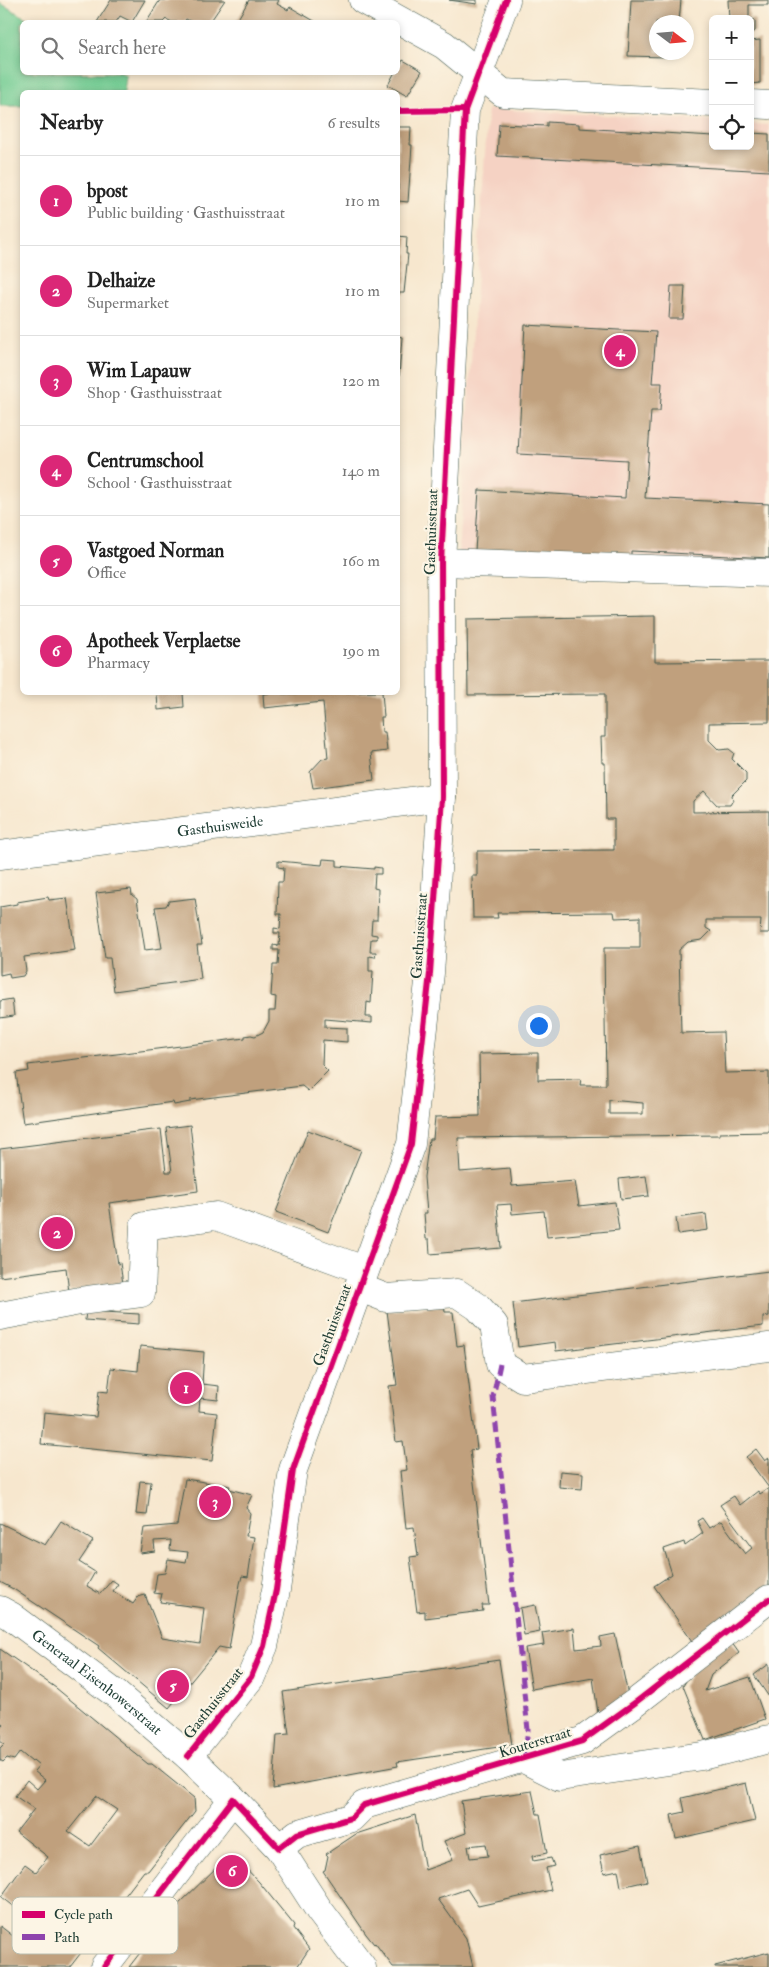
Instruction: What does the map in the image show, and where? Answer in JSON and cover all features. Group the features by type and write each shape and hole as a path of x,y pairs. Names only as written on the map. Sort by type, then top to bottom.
{"street":[{"path":"363,0 397,20"},
{"name":"Gasthuisstraat","path":"188,1756 251,1677 264,1646 276,1590 293,1470 411,1144 430,973 442,797 441,562 465,110 506,0"},
{"path":"400,22 444,45 503,93 709,102"},
{"path":"754,104 769,105"},
{"name":"Gasthuisstraat","path":"441,562 769,573"},
{"name":"Gasthuisweide","path":"0,855 442,797"},
{"path":"0,1316 80,1301 142,1293 144,1226 216,1216 361,1278 386,1298 457,1293 478,1307 494,1325 500,1364 523,1378 769,1347"},
{"name":"Kouterstraat","path":"279,1848 297,1834 351,1818 364,1805 582,1741 636,1702 769,1599"},
{"name":"Generaal Eisenhowerstraat","path":"0,1610 11,1616 117,1695 188,1756 233,1799 279,1848 319,1910 362,1967"},
{"name":"Kouterstraat","path":"524,1758 560,1777 702,1756 769,1739"},
{"path":"158,1897 233,1799"},
{"path":"104,1967 114,1954"}],"shaded area":[{"path":"488,109 709,121 709,150 754,150 754,124 769,125 769,566 458,555"}],"green space":[{"path":"0,3 30,20 20,20 20,75 126,75 124,90 20,90 20,106 0,106"}],"building":[{"path":"111,0 145,0 133,20 128,20 120,16 117,20 98,20"},
{"path":"160,0 225,0 211,20 147,20"},
{"path":"249,0 279,0 277,4 288,10 290,7 313,20 237,20"},
{"path":"449,0 477,0 477,4"},
{"path":"631,0 681,0 680,15 649,15 649,57 628,56"},
{"path":"728,0 768,0 768,5 749,5 749,15 729,15"},
{"path":"760,40 760,83 754,84 754,60 754,41"},
{"path":"403,60 422,71 407,96 400,90 388,85 393,75 400,75 400,65"},
{"path":"547,122 579,124 579,128 709,136 709,150 754,150 754,133 769,134 769,171 497,156 499,124 547,126"},
{"path":"400,127 411,127 410,145 412,145 408,202 400,201"},
{"path":"400,236 407,237 406,254 408,254 404,293 400,293"},
{"path":"671,286 685,286 683,319 669,319"},
{"path":"525,325 656,332 652,383 662,383 660,411 651,411 645,498 769,504 769,558 631,551 631,559 475,551 479,490 625,498 627,460 518,454"},
{"path":"400,336 402,337 400,364"},
{"path":"655,616 655,662 769,661 769,722 709,723 709,740 719,750 729,749 734,753 732,759 746,773 746,781 732,795 733,800 730,805 717,805 704,791 693,801 693,812 769,811 769,933 760,933 761,920 706,920 706,928 711,931 702,940 688,942 679,950 681,1033 723,1032 725,1073 769,1072 769,1132 720,1133 720,1135 458,1138 460,1172 510,1168 512,1186 575,1181 579,1206 615,1202 619,1230 547,1237 544,1211 512,1214 511,1204 497,1205 501,1248 430,1254 429,1239 426,1239 424,1213 427,1213 424,1177 429,1139 433,1139 435,1117 480,1116 479,1054 538,1053 538,1080 581,1079 580,1085 606,1085 604,948 640,948 640,917 615,918 614,912 497,913 498,918 473,918 472,876 477,876 477,851 614,850 614,819 606,819 605,763 602,763 601,737 605,737 605,694 468,695 467,619","holes":["609,1100 643,1103 643,1114 609,1114"]},
{"path":"157,695 183,695 184,707 158,710"},
{"path":"263,695 382,695 384,717 381,717 382,732 385,732 387,751 371,753 374,780 313,788 310,772 322,759 328,758 323,702 264,708"},
{"path":"323,859 337,860 337,866 381,868 381,874 375,874 374,888 378,889 377,920 372,920 371,934 377,935 377,939 371,939 370,952 376,952 375,957 369,956 369,971 373,971 371,1003 367,1002 366,1017 372,1017 372,1023 325,1019 325,1027 347,1028 347,1042 323,1040 322,1065 328,1071 308,1091 302,1086 190,1100 190,1102 174,1105 173,1102 23,1123 16,1073 29,1071 28,1065 245,1038 245,1036 255,1036 263,1032 269,1021 269,1011 275,1011 276,997 271,996 273,965 278,965 279,950 273,950 273,945 279,946 280,933 274,933 274,928 280,929 281,914 277,914 278,882 283,882 284,868 278,867 278,861 322,865"},
{"path":"131,889 132,895 137,899 145,950 162,948 155,907 166,906 169,901 195,898 202,945 197,945 201,979 114,991 110,958 105,958 96,893"},
{"path":"48,897 49,900 67,898 75,950 24,957 26,971 23,976 10,978 9,973 0,975 0,907"},
{"path":"12,999 14,1016 0,1018 0,1001"},
{"path":"190,1125 198,1191 109,1203 118,1264 120,1263 123,1284 69,1292 66,1268 0,1277 0,1149 161,1129 166,1172 172,1172 166,1128"},
{"path":"308,1130 361,1150 328,1232 276,1212"},
{"path":"646,1176 649,1196 621,1199 619,1179"},
{"path":"706,1214 708,1230 678,1234 676,1218"},
{"path":"769,1271 769,1316 763,1317 763,1326 556,1351 555,1342 518,1347 513,1303"},
{"path":"444,1305 445,1312 453,1312 457,1346 464,1345 477,1449 470,1450 489,1605 482,1605 483,1611 425,1618 425,1611 417,1612 410,1557 418,1556 414,1527 406,1528 400,1471 407,1470 403,1441 396,1442 389,1386 397,1385 387,1311"},
{"path":"86,1311 139,1314 139,1324 85,1320"},
{"path":"140,1346 204,1352 202,1384 219,1386 218,1400 200,1398 199,1411 217,1413 212,1461 41,1444 44,1412 96,1417 99,1391 108,1392 111,1368 138,1371"},
{"path":"756,1449 765,1461 769,1458 769,1488 746,1457"},
{"path":"560,1471 583,1473 582,1489 559,1487"},
{"path":"185,1479 230,1486 229,1489 252,1495 246,1508 250,1513 246,1536 254,1537 248,1577 242,1576 240,1584 229,1649 219,1647 169,1708 98,1648 99,1646 0,1582 0,1523 45,1545 61,1521 93,1541 79,1562 95,1572 87,1586 100,1594 112,1580 118,1584 113,1591 133,1604 138,1597 145,1595 162,1638 200,1644 204,1608 160,1602 162,1594 154,1593 157,1574 165,1573 168,1559 186,1562 188,1552 170,1550 171,1540 154,1541 155,1551 140,1553 144,1528 177,1525"},
{"path":"140,1481 151,1482 147,1515 136,1514"},
{"path":"769,1488 769,1587 694,1644 654,1586 672,1574 664,1549 684,1542 685,1546 703,1533 697,1521 702,1518 709,1528 721,1521 745,1554 752,1548 720,1505 734,1496 740,1505 758,1491 760,1494"},
{"path":"535,1605 540,1632 524,1635 520,1608"},
{"path":"574,1628 576,1649 601,1646 600,1637 615,1634 628,1695 598,1713 593,1678 532,1689 525,1648 544,1645 542,1633"},
{"path":"729,1639 739,1653 711,1675 705,1691 750,1677 765,1719 705,1740 683,1686 693,1670"},
{"path":"0,1649 56,1688 148,1764 152,1764 194,1798 195,1811 148,1871 144,1871 124,1897 12,1897 12,1906 1,1897 25,1864 36,1872 48,1857 16,1832 34,1809 15,1796 27,1780 37,1789 45,1780 34,1771 39,1765 20,1752 14,1760 7,1758 3,1762 0,1760 0,1748 4,1744 0,1741 0,1727 3,1724 0,1722","holes":["96,1796 117,1810 90,1846 68,1831"]},
{"path":"499,1660 512,1745 397,1762 398,1766 273,1789 277,1735 289,1734 283,1692"},
{"path":"769,1664 769,1697 754,1675"},
{"path":"746,1783 755,1821 676,1839 671,1815 685,1812 682,1798"},
{"path":"532,1791 537,1814 540,1814 547,1853 532,1856 533,1861 551,1858 554,1866 546,1868 551,1890 478,1906 467,1889 438,1899 466,1938 473,1967 393,1967 366,1934 323,1871 325,1870 328,1856 326,1854 356,1834 415,1815 425,1870 453,1860 444,1841 466,1833 461,1801","holes":["486,1844 488,1856 470,1858 468,1846"]},
{"path":"640,1846 647,1881 621,1887 618,1870 604,1873 600,1855"},
{"path":"226,1858 237,1859 259,1882 294,1925 293,1928 309,1949 297,1967 129,1967 139,1954 178,1954 178,1905"},
{"path":"0,1926 12,1935 12,1954 80,1954 70,1967 0,1967"},
{"path":"769,1952 769,1967 715,1967 715,1966"}],"marked path":[{"path":"500,1364 493,1397 528,1730 524,1759"}],"cycle path":[{"path":"188,1756 251,1677 264,1646 276,1590 293,1470 411,1144 430,973 442,797 441,562 465,110 506,0"},
{"path":"400,111 465,110"},
{"path":"158,1897 233,1799 279,1848 297,1834 351,1818 364,1805 582,1741 636,1702 769,1599"},
{"path":"104,1967 114,1954"}],"place":[{"name":"Centrumschool","path":"620,351"},
{"name":"Delhaize","path":"57,1233"},
{"name":"bpost","path":"186,1388"},
{"name":"Wim Lapauw","path":"215,1502"},
{"name":"Vastgoed Norman","path":"173,1686"},
{"name":"Apotheek Verplaetse","path":"232,1871"}]}
